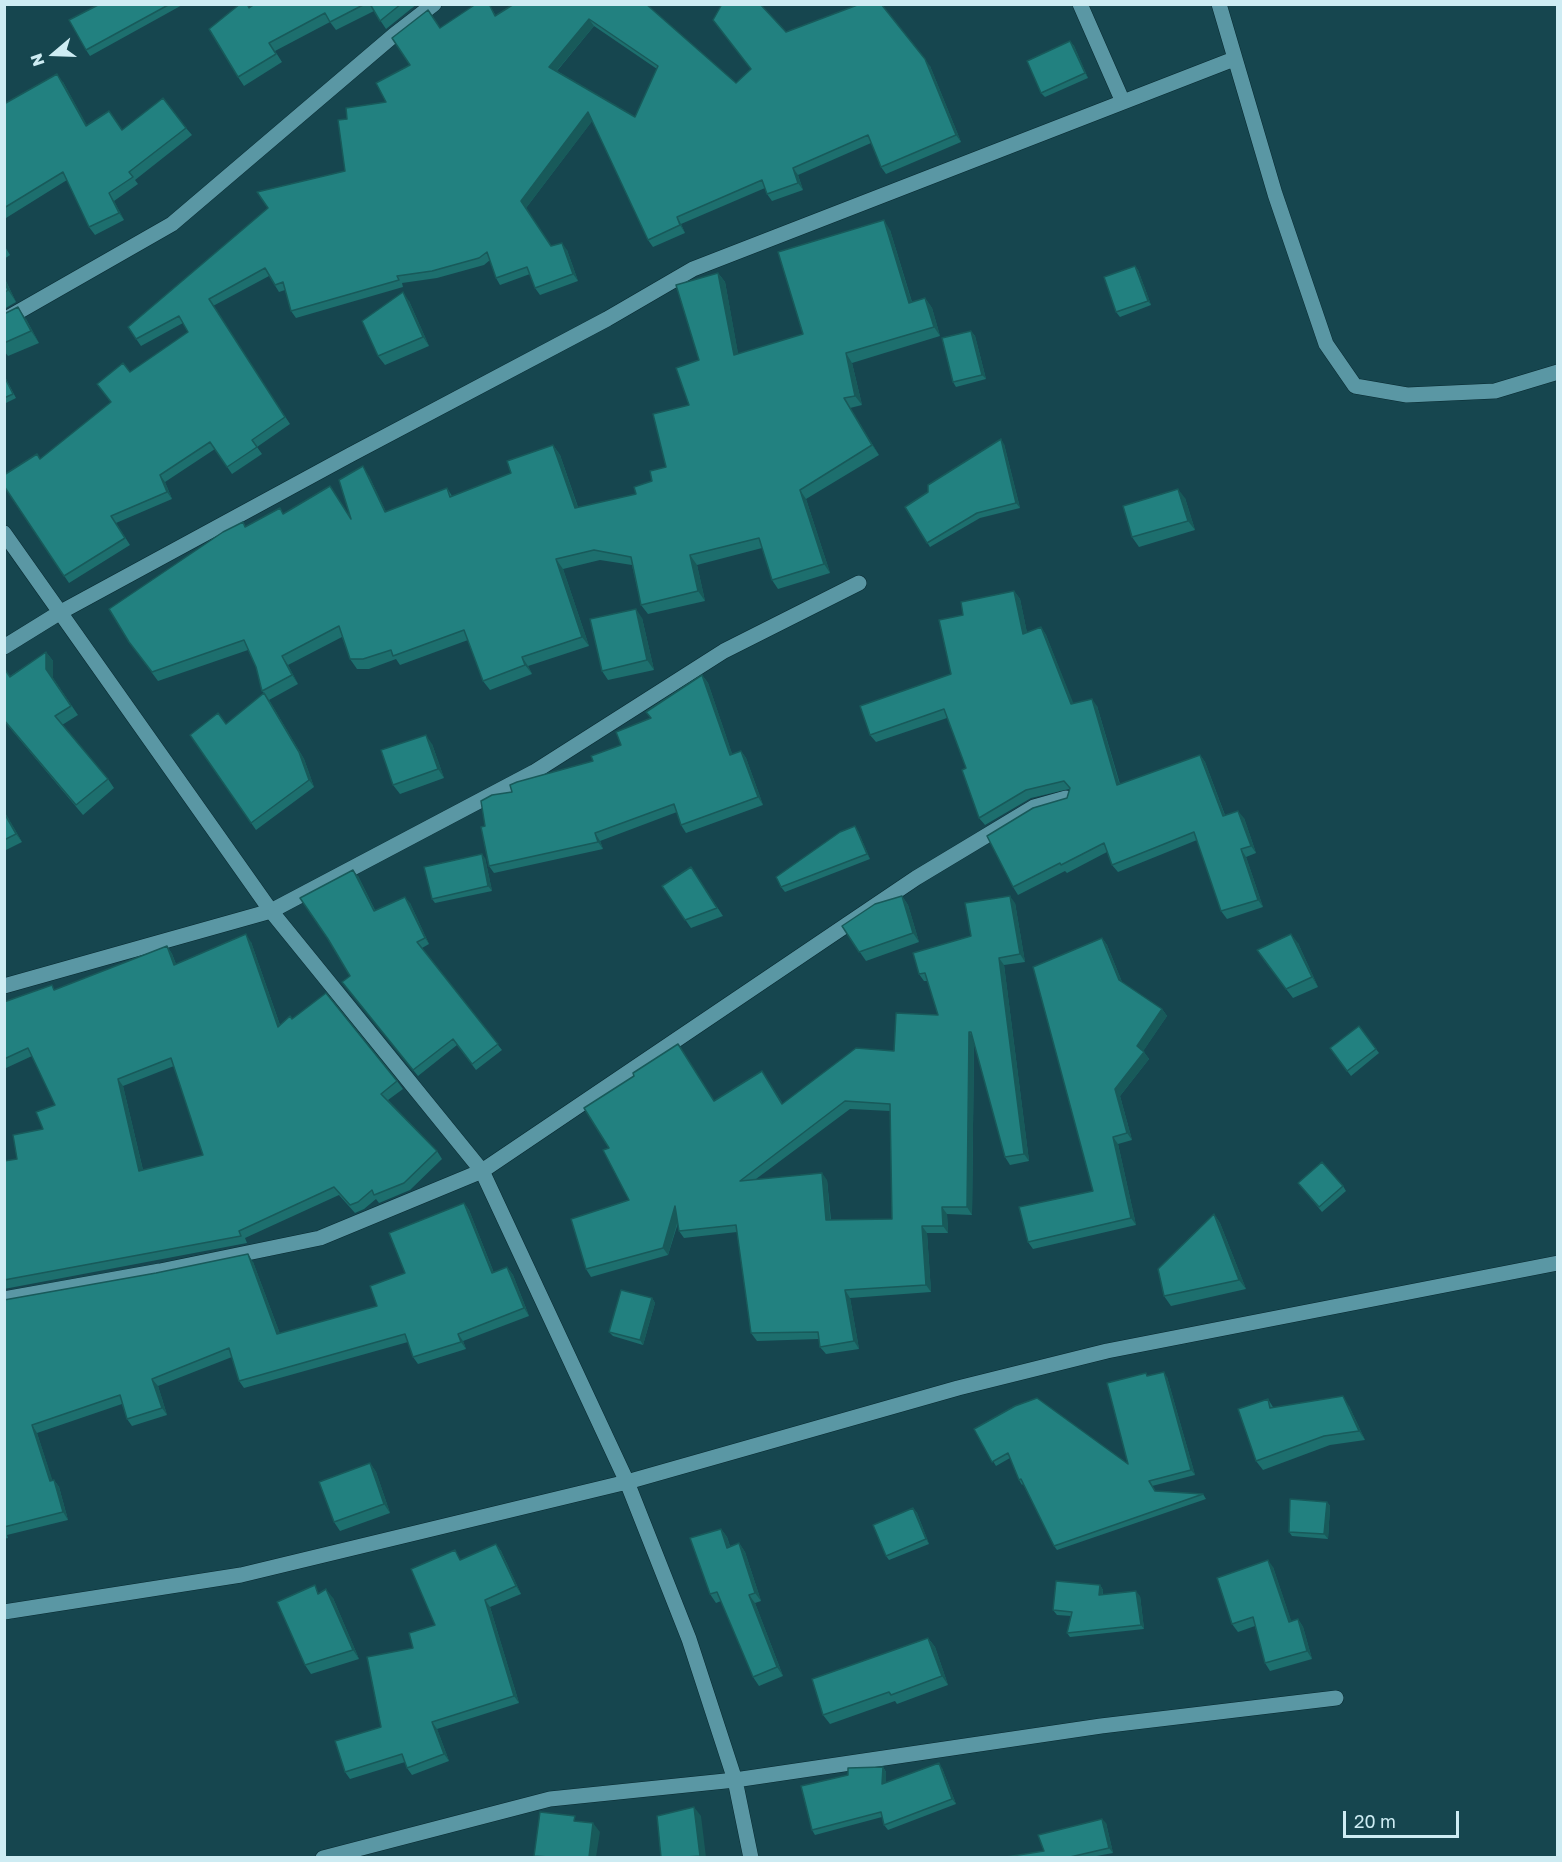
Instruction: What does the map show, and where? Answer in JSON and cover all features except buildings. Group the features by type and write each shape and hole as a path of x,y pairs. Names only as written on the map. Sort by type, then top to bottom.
{"street":[{"path":"4,320 172,224 394,35 434,4"},
{"path":"1080,4 1123,102"},
{"path":"1219,4 1275,194 1326,344 1355,386 1407,395 1495,391 1557,372"},
{"path":"4,647 59,613 350,454 607,319 693,269 1234,59"},
{"path":"4,533 271,911 482,1171 627,1482 689,1639 735,1780 751,1857"},
{"path":"4,986 271,911 534,772 724,651 859,583"},
{"path":"4,1299 160,1271 320,1238 482,1171 916,878 1034,807 1066,798"},
{"path":"4,1612 241,1575 627,1482 958,1388 1107,1350 1557,1263"},
{"path":"323,1857 550,1799 735,1780 1101,1726 1336,1698"}]}
